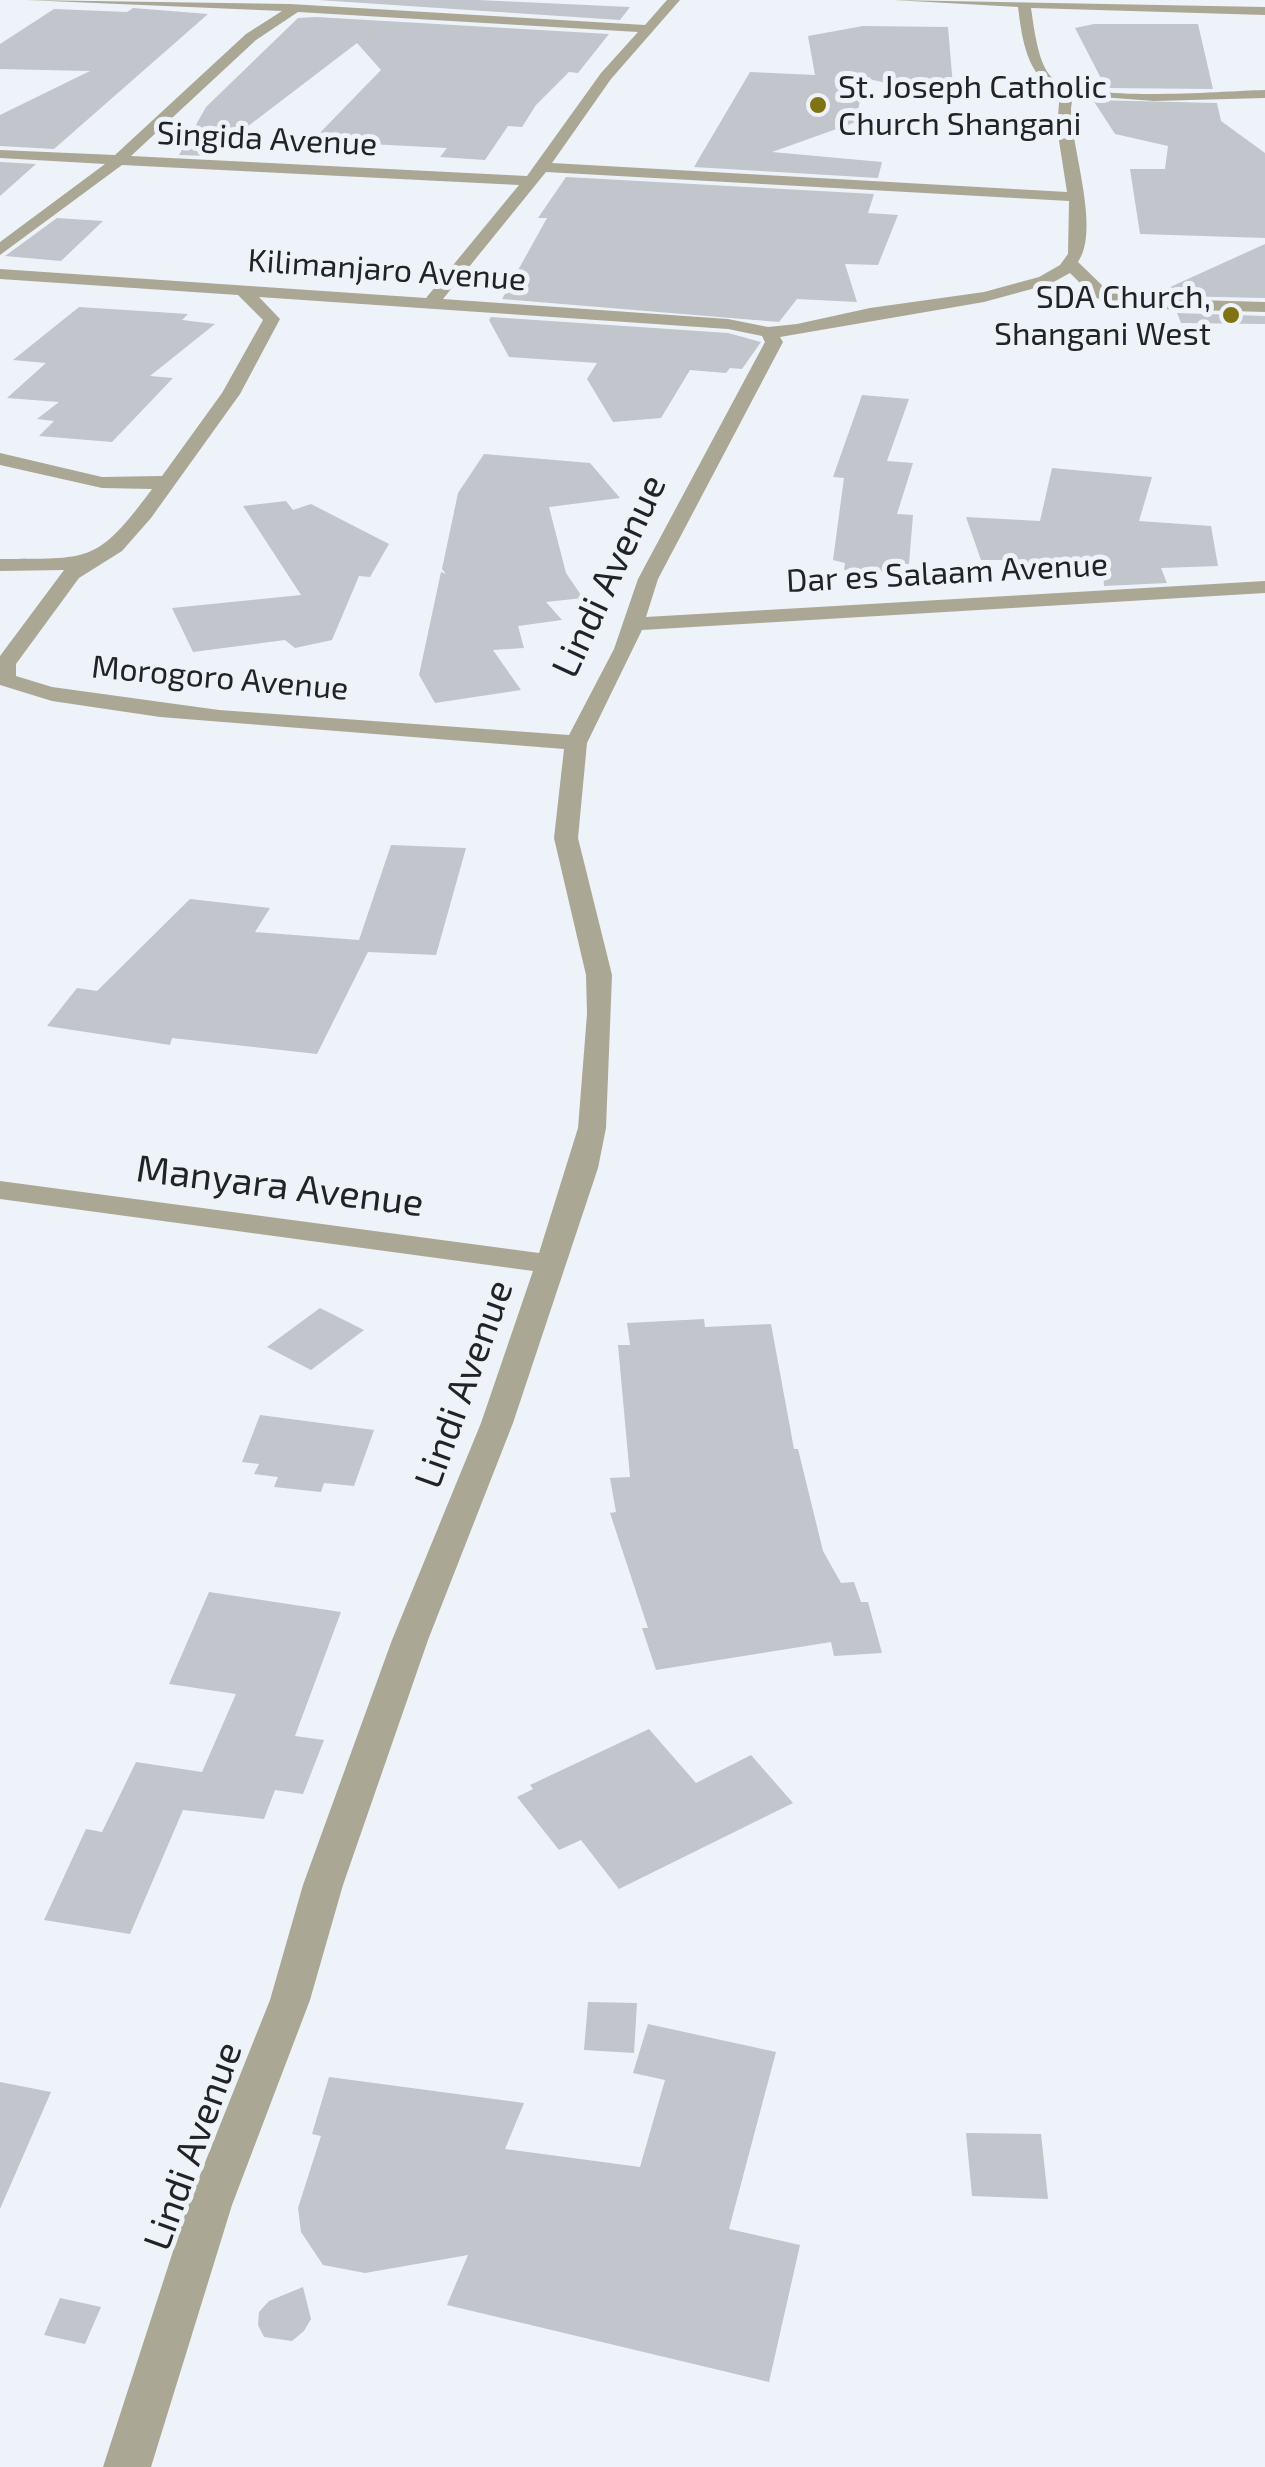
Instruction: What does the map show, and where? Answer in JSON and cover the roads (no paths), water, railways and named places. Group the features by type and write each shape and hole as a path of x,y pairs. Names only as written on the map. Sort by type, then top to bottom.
{"street":[{"path":"32,0 295,6 650,29"},
{"path":"432,302 542,167 606,76 674,0"},
{"path":"899,0 1265,11"},
{"path":"1024,4 1025,22 1043,77 1068,89 1265,94"},
{"path":"0,250 82,190 251,38 295,6"},
{"path":"1068,89 1064,107 1072,197 1078,217 1072,264 1100,292 1126,303 1265,307"},
{"name":"Singida Avenue","path":"0,154 530,180"},
{"path":"542,167 1072,197"},
{"path":"57,181 82,190"},
{"name":"Kilimanjaro Avenue","path":"0,274 728,324 770,332 1009,291 1046,280 1072,264"},
{"name":"Morogoro Avenue","path":"241,289 272,319 232,394 121,542 84,564 60,589 5,664 2,673 7,684 187,714 470,732 576,743"},
{"name":"Lindi Avenue","path":"127,2467 210,2205 290,2000 329,1866 410,1640 496,1423 583,1168 592,1128 598,1063 599,976 566,838 576,743 625,649 648,579 774,342 770,332"},
{"path":"0,459 41,465 106,486 167,481"},
{"path":"0,565 84,564"},
{"name":"Dar es Salaam Avenue","path":"633,624 1265,587"},
{"name":"Manyara Avenue","path":"0,1190 550,1264"}],"place":[{"name":"St. Joseph Catholic Church Shangani","path":"818,105"},
{"name":"SDA Church, Shangani West","path":"1231,315"}]}
